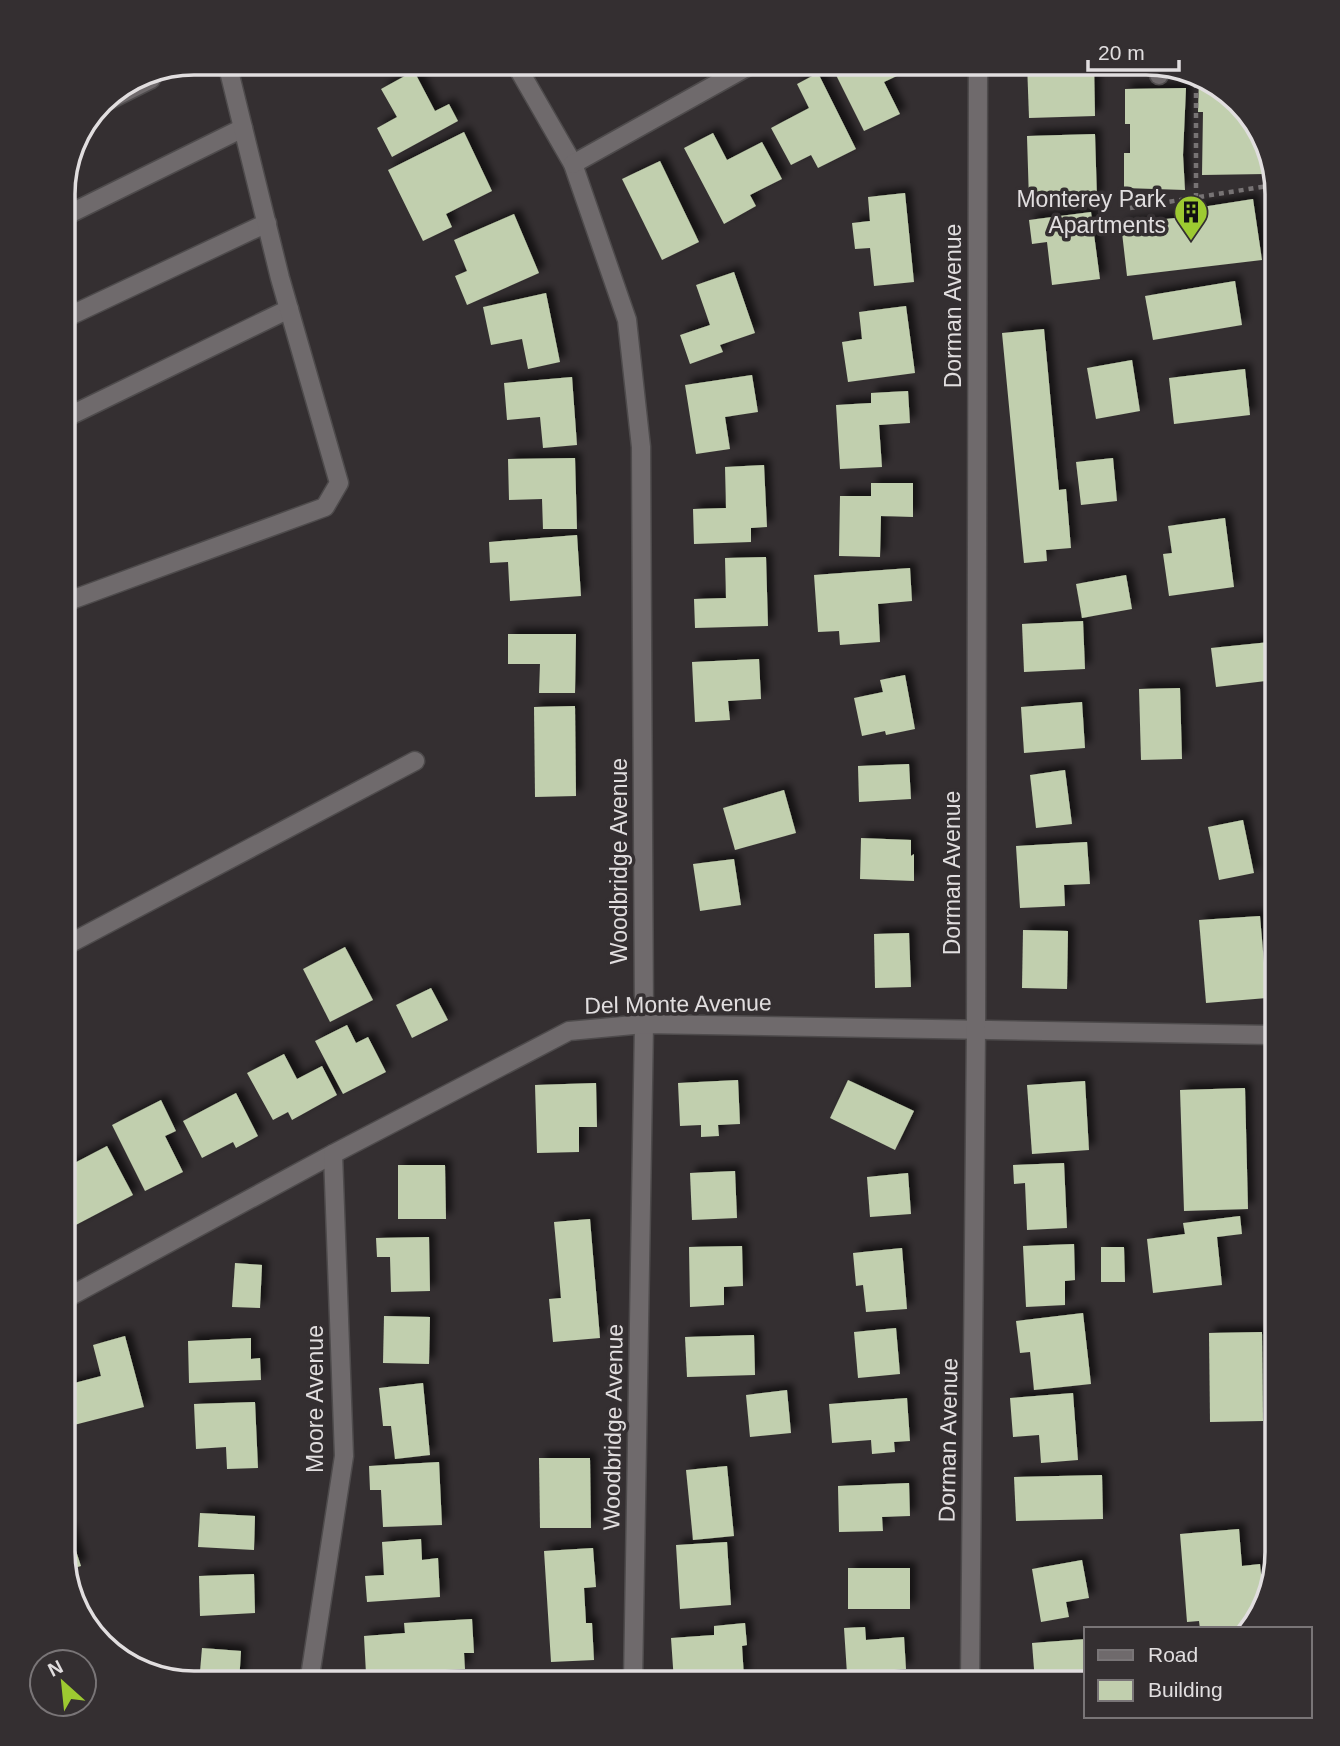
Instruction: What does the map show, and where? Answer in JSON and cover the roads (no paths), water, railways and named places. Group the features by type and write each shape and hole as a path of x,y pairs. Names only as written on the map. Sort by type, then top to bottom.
{"street":[{"path":"76,598 325,507 340,483 289,309 230,75"},
{"name":"Woodbridge Avenue","path":"522,75 573,164 627,320 641,447 644,1024 633,1671"},
{"path":"573,164 731,76"},
{"name":"Dorman Avenue","path":"970,1671 976,1028 978,76"},
{"path":"76,211 243,128"},
{"path":"76,313 267,223"},
{"path":"76,413 289,309"},
{"path":"75,940 415,761"},
{"name":"Del Monte Avenue","path":"75,1293 333,1154 569,1031 644,1024 1265,1035"},
{"name":"Moore Avenue","path":"311,1671 344,1456 333,1154"}],"place":[{"name":"Monterey Park Apartments","path":"1191,242"}]}
